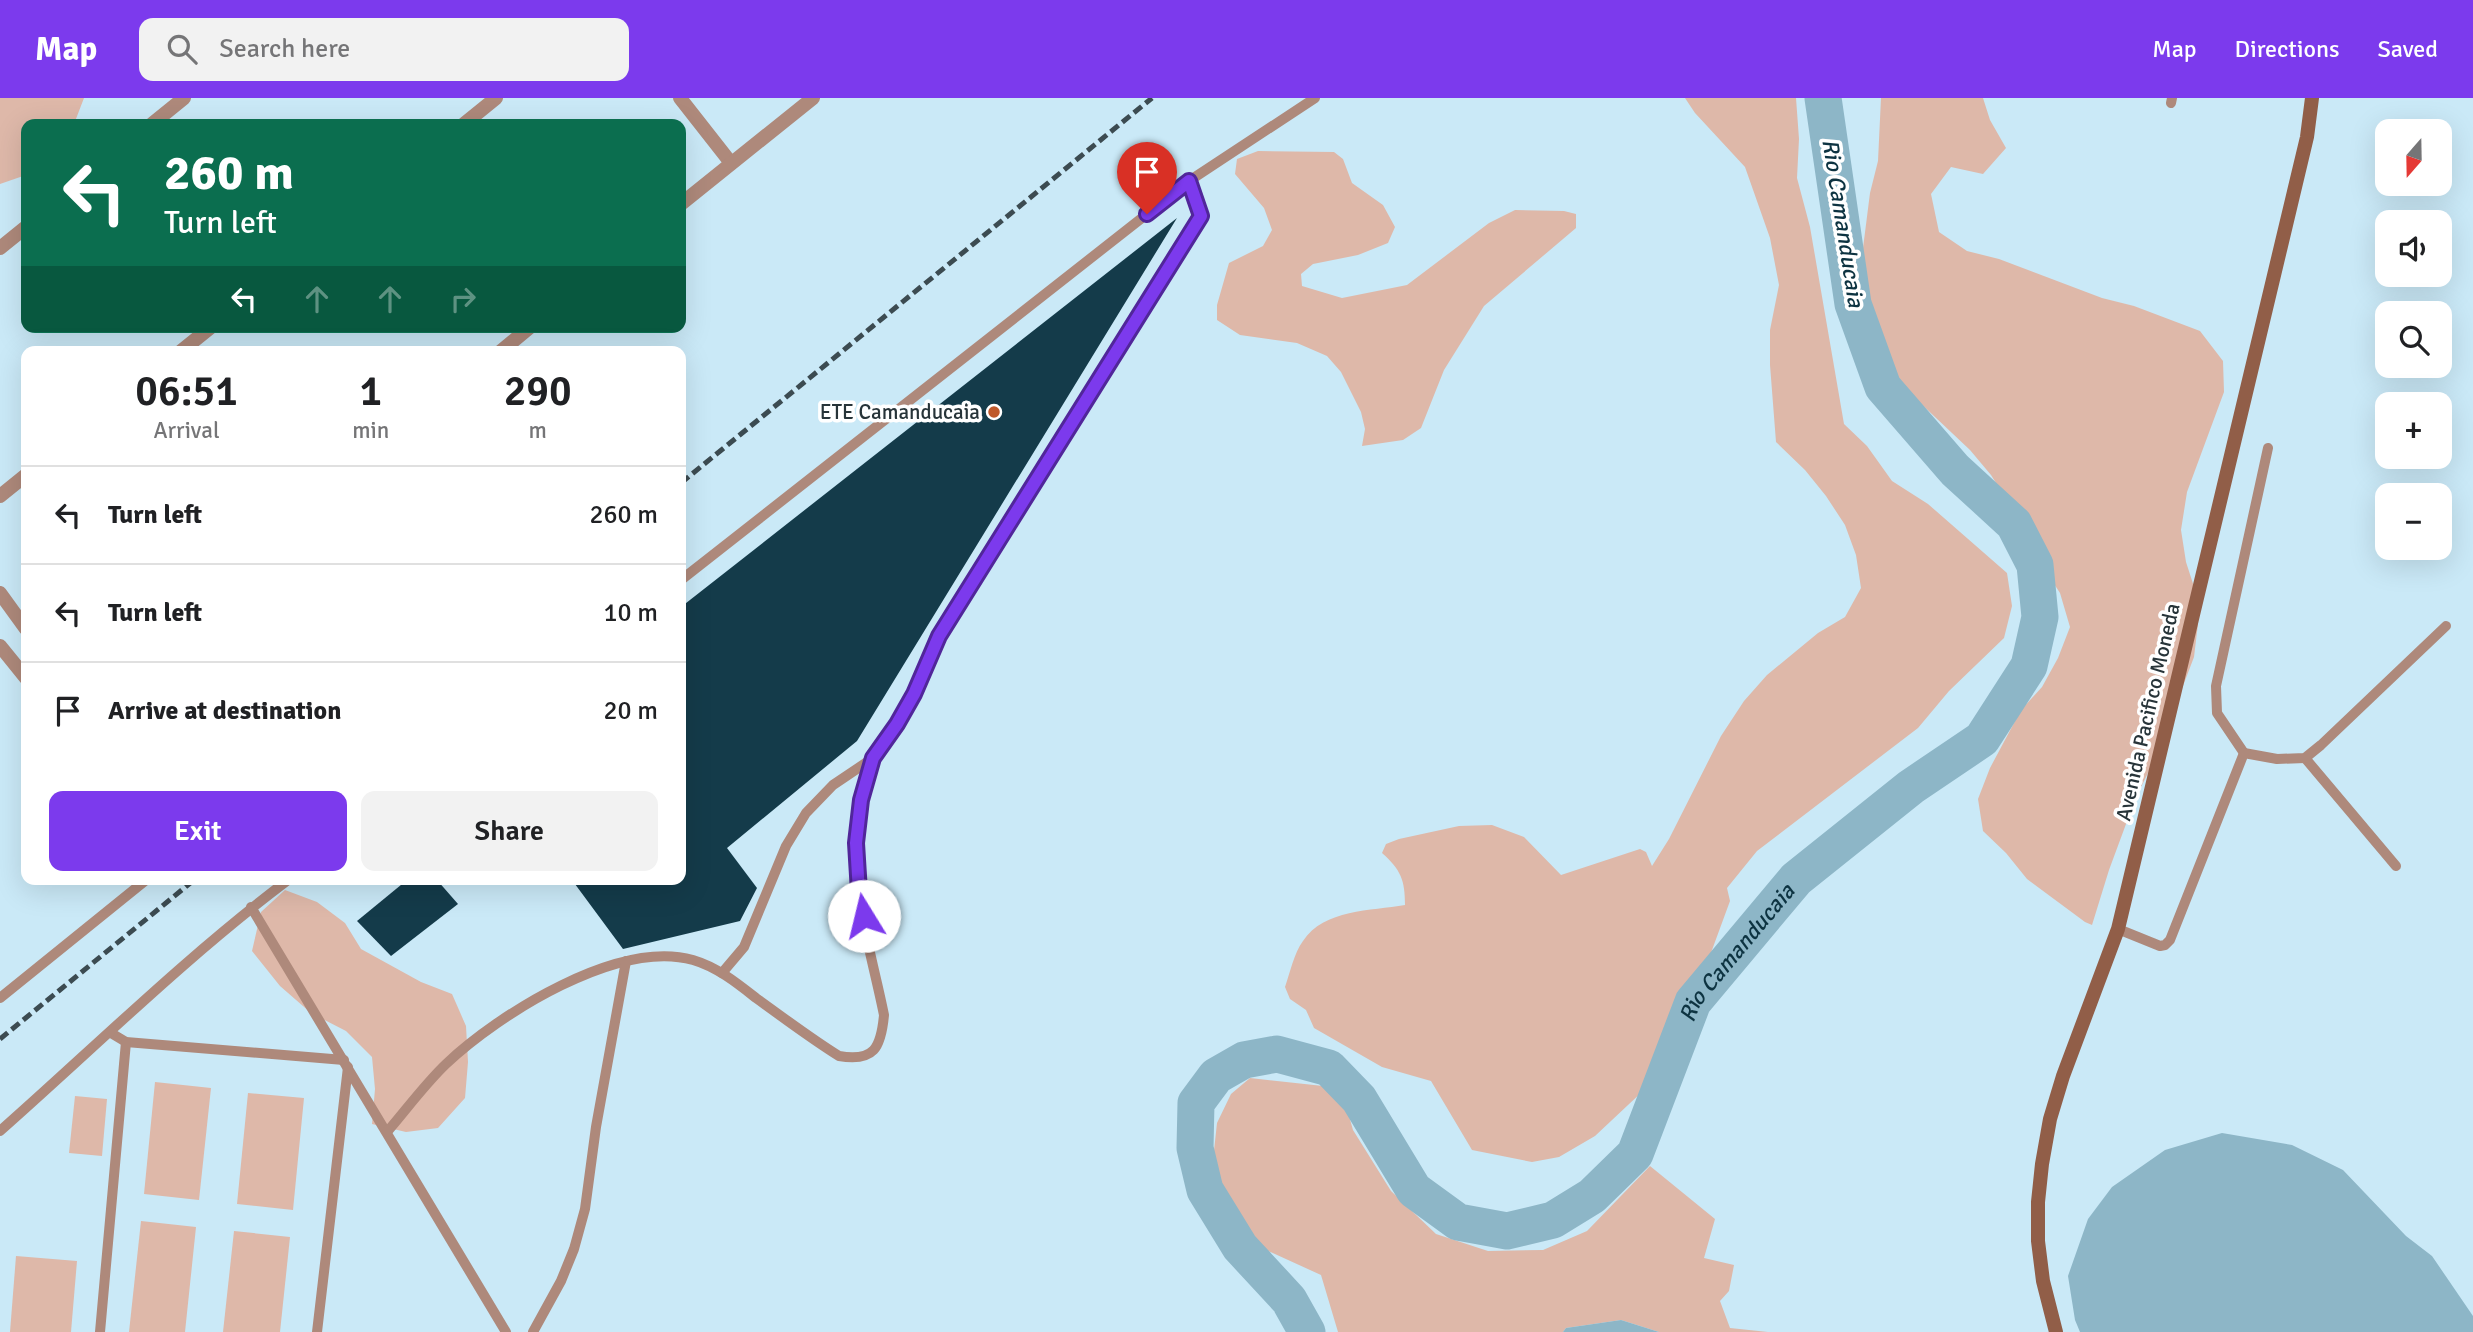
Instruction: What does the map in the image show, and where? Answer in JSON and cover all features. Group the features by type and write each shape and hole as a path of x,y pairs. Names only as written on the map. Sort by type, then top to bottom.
{"street":[{"path":"158,119 184,98"},
{"path":"470,119 496,98"},
{"path":"680,98 731,163"},
{"path":"686,200 813,98"},
{"name":"Avenida Pacifico Moneda","path":"2056,1332 2043,1281 2038,1241 2038,1202 2050,1119 2063,1076 2118,929 2307,137 2312,98"},
{"path":"0,248 21,231"},
{"path":"187,346 204,333"},
{"path":"507,346 523,333"},
{"path":"0,496 21,479"},
{"path":"0,593 21,622"},
{"path":"0,646 21,672"}],"lane":[{"path":"686,576 1189,181 1315,98"},
{"path":"387,1132 445,1065 488,1028 553,989 626,961 660,956 692,960 722,972 839,1056 858,1059 874,1052 883,1035 884,1015 859,892 856,843 861,800 873,758 914,694 939,636 1201,216 1189,181"},
{"path":"2268,448 2216,686 2217,713 2244,753 2277,759 2305,758 2446,626"},
{"path":"2118,929 2160,946 2170,940 2244,753"},
{"path":"722,972 744,947 786,846 806,813 832,785 873,758"},
{"path":"2305,758 2396,866"},
{"path":"0,998 140,885"},
{"path":"0,1131 111,1033 143,1000 251,907 281,885"},
{"path":"251,907 506,1332"},
{"path":"533,1332 570,1260 585,1209 596,1128 626,961"},
{"path":"111,1033 126,1042 346,1064"},
{"path":"100,1332 126,1042"},
{"path":"317,1332 346,1064"}],"shaded area":[{"path":"0,98 84,98 76,119 21,119 21,177 0,184"},
{"path":"1685,98 1796,98 1799,139 1797,178 1810,227 1844,424 1867,446 1892,481 1928,504 2007,573 2012,606 2004,638 1949,691 1918,728 1757,851 1727,888 1730,901 1694,999 1644,1090 1595,1136 1559,1157 1532,1162 1472,1150 1431,1081 1382,1067 1314,1028 1306,1010 1290,999 1285,987 1300,946 1312,931 1323,923 1349,913 1405,905 1401,876 1382,853 1386,844 1399,839 1459,826 1492,825 1524,837 1561,875 1640,849 1646,852 1652,866 1669,839 1721,736 1744,701 1767,675 1818,633 1845,617 1861,588 1856,555 1845,525 1805,470 1776,442 1770,330 1779,285 1770,238 1745,167 1695,113"},
{"path":"1881,98 1983,98 1990,120 2006,148 1983,174 1951,167 1931,194 1939,232 1967,251 1999,259 2200,331 2223,361 2224,392 2187,492 2181,530 2186,562 2196,593 2198,624 2194,657 2156,757 2136,797 2092,925 2027,879 1983,831 1978,799 1990,768 2021,710 2042,687 2058,658 2070,627 2060,593 2041,564 2027,532 1991,475 1970,450 1899,383 1883,355 1862,295 1861,264 1870,193 1878,161"},
{"path":"1258,151 1334,152 1343,159 1352,183 1383,205 1395,227 1388,243 1358,255 1313,264 1301,274 1302,286 1342,298 1407,285 1489,223 1515,210 1564,211 1576,214 1576,228 1484,306 1444,370 1421,428 1403,440 1362,446 1365,429 1361,412 1341,372 1327,356 1297,343 1240,335 1217,320 1217,305 1229,263 1263,246 1272,230 1264,208 1235,174 1237,159"},
{"path":"285,890 317,902 345,923 361,949 421,982 452,994 466,1026 468,1062 465,1098 438,1128 406,1132 372,1124 375,1089 372,1057 346,1031 311,1013 280,986 252,951 261,912"},
{"path":"1250,1078 1323,1086 1345,1102 1353,1130 1391,1191 1436,1234 1488,1251 1543,1250 1587,1231 1650,1166 1715,1219 1704,1258 1734,1265 1729,1291 1720,1301 1730,1328 1768,1332 1659,1332 1621,1320 1566,1328 1563,1332 1338,1332 1321,1275 1244,1240 1227,1211 1212,1169 1217,1123 1231,1094"},
{"path":"155,1082 211,1088 199,1200 144,1194"},
{"path":"248,1093 304,1098 293,1210 237,1204"},
{"path":"75,1096 107,1099 102,1156 69,1153"},
{"path":"141,1221 196,1227 185,1332 129,1332"},
{"path":"234,1231 290,1237 280,1332 223,1332"},
{"path":"16,1256 77,1261 71,1332 10,1332"}],"water":[{"path":"2222,1133 2292,1145 2343,1170 2406,1236 2432,1256 2473,1316 2473,1332 2080,1332 2075,1320 2068,1276 2088,1219 2112,1187 2165,1150"},
{"path":"1621,1320 1659,1332 1563,1332 1566,1328"}],"building":[{"name":"ETE Camanducaia","path":"1177,218 857,741 727,848 757,888 740,921 623,949 576,885 686,885 686,603"},
{"path":"401,885 441,885 458,904 391,956 357,921"}],"waterway":[{"name":"Rio Camanducaia","path":"1307,1332 1289,1300 1240,1247 1205,1190 1195,1148 1196,1103 1216,1076 1244,1060 1277,1054 1329,1068 1359,1099 1414,1190 1458,1222 1507,1231 1553,1220 1592,1196 1635,1154 1693,1002 1796,879 1911,787 1982,739 2029,666 2040,617 2035,565 2014,524 1955,470 1883,387 1853,304 1823,98"}],"railway":[{"path":"686,479 1152,98"},
{"path":"0,1039 188,885"}],"place":[{"name":"ETE Camanducaia","path":"994,412"}],"route":[{"path":"864,916 859,892 856,843 861,800 873,758 914,694 939,636 1201,216 1189,181 1147,214"}]}
